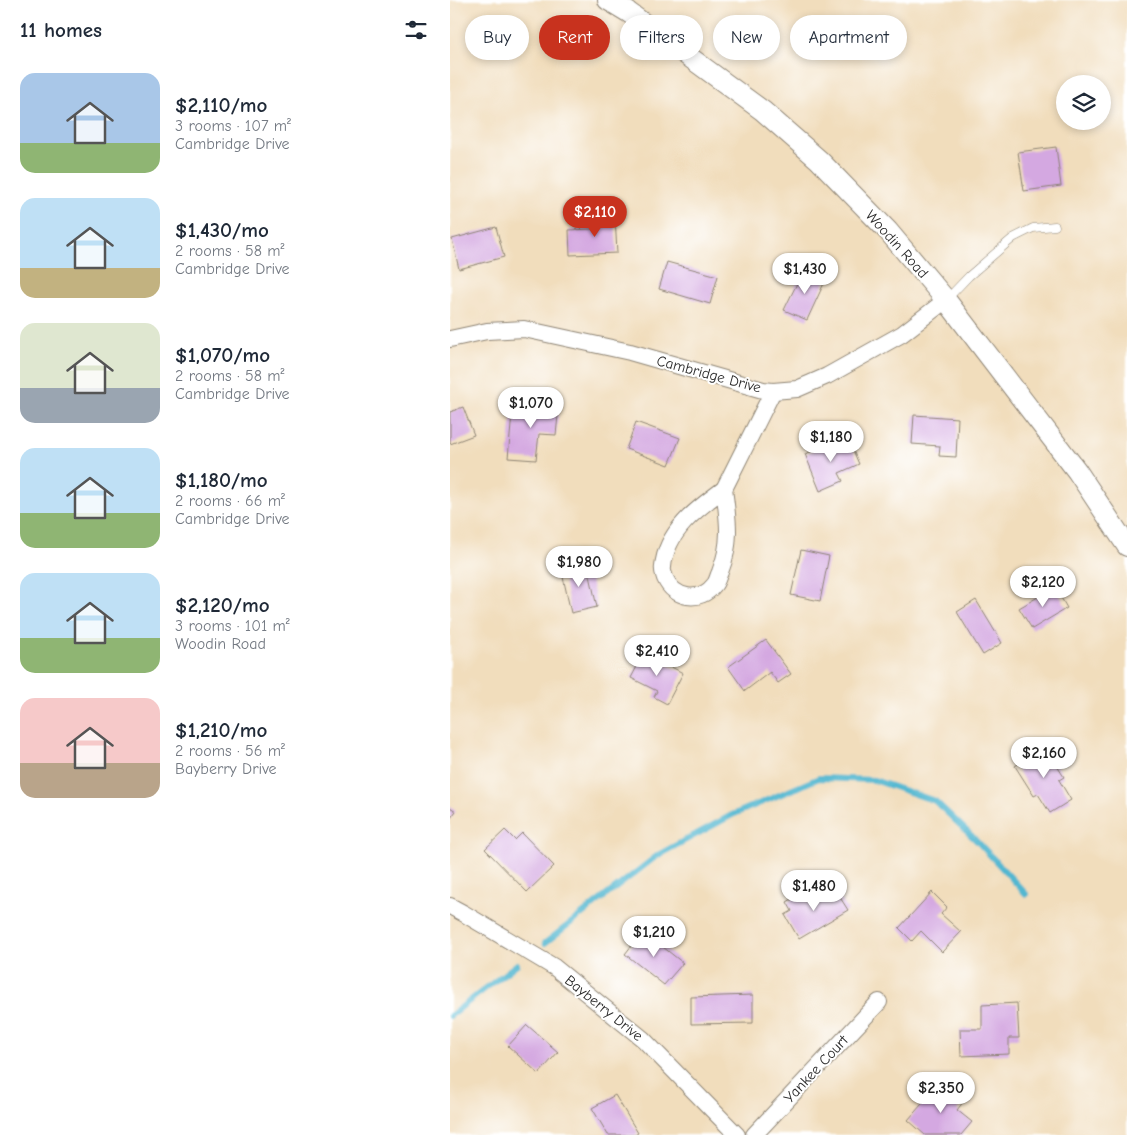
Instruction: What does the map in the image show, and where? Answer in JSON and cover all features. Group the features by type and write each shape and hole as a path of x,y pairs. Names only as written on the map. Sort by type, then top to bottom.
{"street":[{"name":"Woodin Road","path":"608,0 628,12 763,111 818,160 881,224 946,300 1077,471 1127,546"},
{"name":"Cambridge Drive","path":"450,339 487,331 524,329 630,352 763,390 774,391 797,389 827,376 902,334 946,300"},
{"path":"724,489 729,533 723,565 715,584 705,594 692,597 683,596 676,592 667,582 662,569 666,552 673,537 690,515 724,489 774,391"},
{"name":"Bayberry Drive","path":"450,906 554,967 643,1039 737,1135"},
{"name":"Yankee Court","path":"754,1135 879,1002"}],"lane":[{"path":"946,300 969,276 1013,238 1033,228 1055,226"}],"building":[{"path":"1056,147 1061,186 1024,191 1018,152"},
{"path":"615,217 617,253 570,255 569,230 593,229 593,218"},
{"path":"496,227 504,257 459,269 452,239"},
{"path":"667,262 718,276 710,304 659,289"},
{"path":"804,269 826,279 807,320 784,310"},
{"path":"513,403 559,406 556,435 539,434 536,460 508,458"},
{"path":"463,407 474,435 450,444 450,412"},
{"path":"914,415 958,418 956,457 939,456 940,446 912,444"},
{"path":"636,422 680,438 669,465 626,449"},
{"path":"847,437 859,464 839,473 843,481 820,491 805,454"},
{"path":"801,550 829,556 820,601 791,595"},
{"path":"587,562 597,607 571,613 561,568"},
{"path":"1055,587 1067,608 1032,629 1019,608"},
{"path":"976,600 1002,643 983,655 957,612"},
{"path":"766,640 791,674 778,683 770,672 745,691 728,667"},
{"path":"644,653 683,673 667,704 654,697 657,691 631,678"},
{"path":"1045,747 1064,777 1059,780 1071,800 1050,813 1038,794 1034,796 1015,766"},
{"path":"450,807 456,811 450,819"},
{"path":"505,830 515,840 522,833 554,866 527,892 485,849"},
{"path":"834,888 848,910 799,939 785,915 792,911 787,902 802,893 808,903"},
{"path":"932,892 947,907 941,914 961,932 942,952 921,931 912,941 899,928"},
{"path":"643,931 683,963 664,985 625,954"},
{"path":"753,995 753,1023 691,1024 691,997"},
{"path":"1017,1003 1019,1038 1009,1038 1009,1054 961,1056 960,1029 982,1029 982,1005"},
{"path":"527,1025 558,1052 539,1074 508,1046"},
{"path":"941,1082 964,1101 957,1110 972,1122 961,1135 925,1135 908,1120"},
{"path":"615,1095 638,1133 635,1135 608,1135 592,1108"}],"waterway":[{"path":"545,943 658,855 732,815 819,778 874,780 935,801 977,841 1026,894"},
{"path":"450,1016 517,964"}]}
